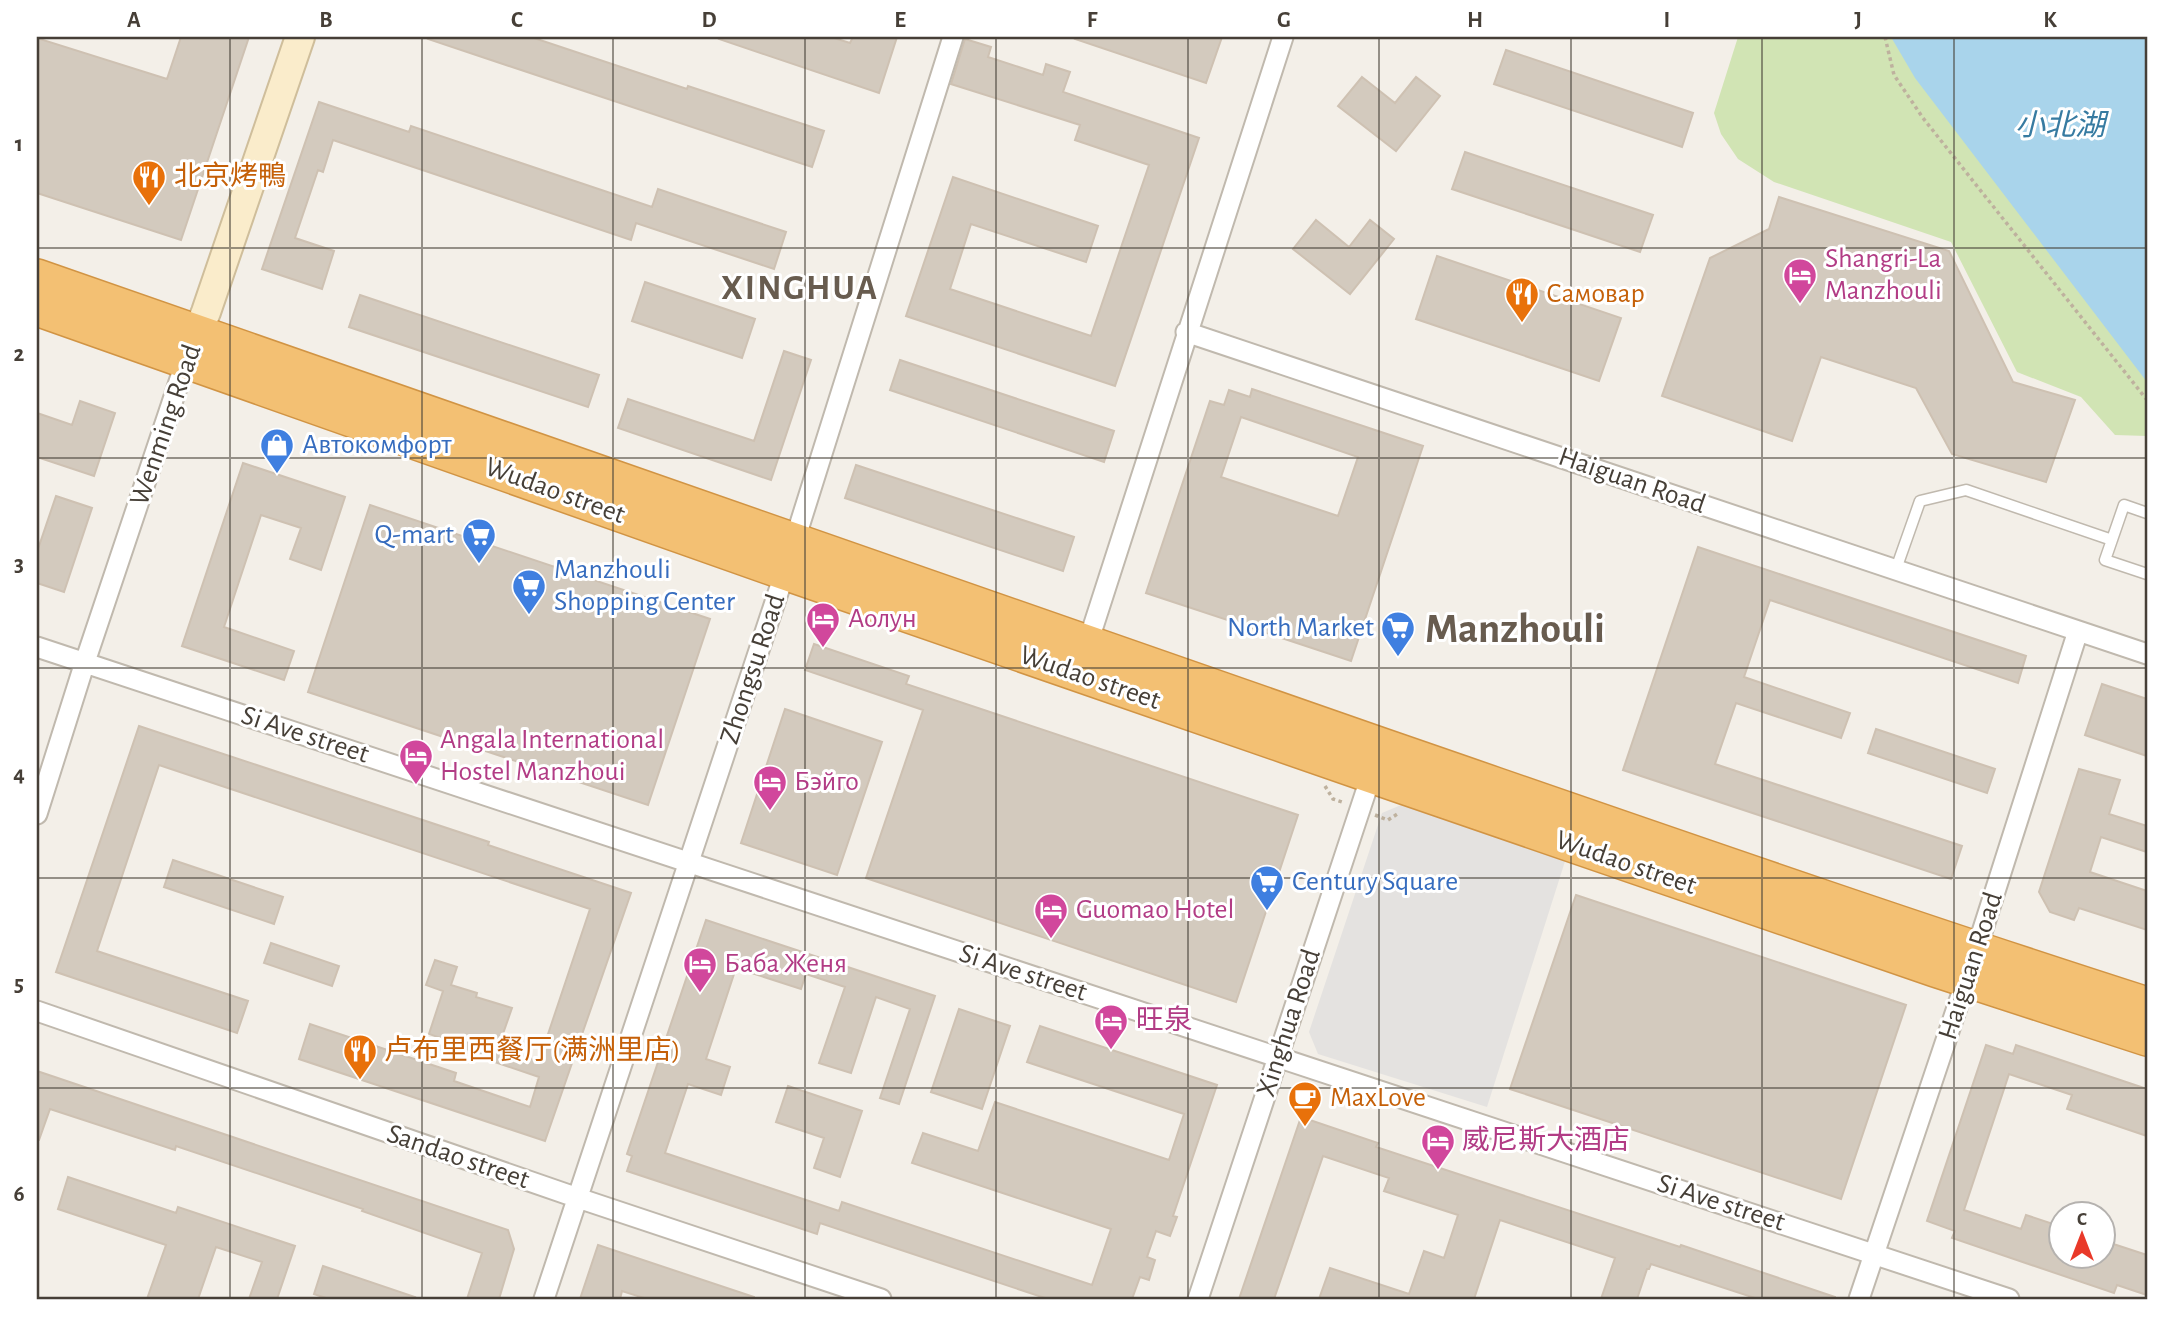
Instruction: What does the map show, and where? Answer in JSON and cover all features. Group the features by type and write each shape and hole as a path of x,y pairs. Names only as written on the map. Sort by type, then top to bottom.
{"highway":[{"name":"Wudao street","path":"37,277 192,347 789,558 1971,965 2147,1038"},
{"name":"Wudao street","path":"37,308 192,347"},
{"name":"Wudao street","path":"1971,965 2147,1005"}],"street":[{"name":"Wenming Road","path":"37,814 85,662 300,37"},
{"name":"Zhongsu Road","path":"544,1299 789,558 953,37"},
{"path":"1093,627 1283,37"},
{"name":"Haiguan Road","path":"1186,332 2147,654"},
{"name":"Haiguan Road","path":"1859,1299 1971,965 2078,631"},
{"name":"Si Ave street","path":"37,647 2009,1299"},
{"name":"Xinghua Road","path":"1198,1299 1377,761"},
{"name":"Sandao street","path":"37,1011 578,1198 881,1299"}],"lane":[{"path":"1896,569 1920,501 1966,490 2112,540"},
{"path":"2147,513 2124,505 2105,560 2147,574"}],"path":[{"path":"1885,37 1894,75 1923,118 2147,400"}],"green space":[{"path":"1738,37 1891,37 2147,380 2147,436 2115,435 2081,397 2017,372 1951,242 1774,182 1738,159 1721,134 1714,113"}],"shaded area":[{"name":"Century Square","path":"1413,800 1567,855 1487,1107 1318,1054 1309,1032 1382,813"}],"water":[{"name":"小北湖","path":"1891,37 2147,37 2147,382 1915,78"}],"building":[{"path":"181,37 249,37 181,240 37,193 37,38 167,79"},
{"path":"531,37 824,131 812,167 428,39"},
{"path":"831,37 850,43 853,37 897,37 879,93 719,39"},
{"path":"1222,37 1206,83 1075,39"},
{"path":"965,39 991,47 988,57 1043,75 1046,64 1070,72 1063,92 1199,138 1115,386 906,316 953,177 1098,226 1086,262 971,224 950,289 1091,336 1149,165 1075,140 1080,125 951,84"},
{"path":"1506,50 1693,113 1682,147 1494,84"},
{"path":"1362,77 1395,103 1416,77 1440,96 1396,151 1338,106"},
{"path":"319,102 409,132 411,126 652,207 658,189 786,232 774,269 636,223 631,240 333,140 323,172 318,170 295,238 334,251 322,289 262,269"},
{"path":"1465,152 1653,215 1640,252 1452,189"},
{"path":"1779,197 1949,251 2013,382 2075,400 2046,482 1952,454 1916,388 1821,357 1792,441 1662,396 1710,258 1769,229"},
{"path":"1316,220 1349,247 1370,220 1394,239 1350,294 1293,249"},
{"path":"1437,256 1621,318 1599,381 1416,319"},
{"path":"645,282 755,319 742,358 632,321"},
{"path":"360,295 599,375 588,407 349,327"},
{"path":"784,351 811,360 771,480 618,428 628,399 754,441"},
{"path":"900,360 1114,431 1104,462 890,390"},
{"path":"1252,389 1423,446 1351,661 1146,593 1210,401 1224,405 1229,390 1250,397","holes":["1241,417 1358,457 1338,516 1221,477"]},
{"path":"80,401 115,413 94,476 37,457 37,413 72,425"},
{"path":"243,463 345,497 321,570 290,559 301,528 261,515 224,627 294,651 284,680 182,646"},
{"path":"856,465 1074,537 1063,571 845,498"},
{"path":"56,496 92,508 64,592 37,583 37,552"},
{"path":"370,505 710,619 648,805 308,692"},
{"path":"1698,547 2026,656 2018,683 1770,600 1744,677 1850,713 1841,738 1736,703 1715,764 1962,846 1951,879 1623,770"},
{"path":"814,644 909,676 906,684 1298,815 1236,1002 866,878 923,710 805,670"},
{"path":"2102,684 2147,699 2147,756 2085,735"},
{"path":"785,709 882,742 837,875 741,843"},
{"path":"139,726 489,842 488,845 631,893 545,1141 299,1059 310,1024 456,1073 454,1081 530,1107 539,1077 465,1052 466,1047 429,1034 443,991 426,985 435,960 457,967 451,985 477,993 476,997 512,1008 498,1048 539,1061 590,909 159,765 97,951 248,1001 237,1033 56,972"},
{"path":"1876,729 1995,769 1987,793 1868,753"},
{"path":"2079,769 2120,780 2109,814 2147,826 2147,852 2101,837 2090,872 2147,891 2147,930 2079,908 2074,920 2050,912 2039,892"},
{"path":"173,860 283,897 274,924 164,887"},
{"path":"1576,895 1906,1005 1841,1199 1510,1089"},
{"path":"706,920 935,996 899,1104 880,1098 910,1009 876,997 851,1073 819,1063 845,987 806,974 801,989 736,968 706,1059 730,1067 721,1095 688,1084 665,1153 839,1211 842,1202 1092,1285 1111,1229 912,1163 923,1133 978,1151 995,1102 1169,1160 1184,1114 1027,1062 1040,1026 1217,1085 1173,1216 1177,1217 1170,1236 1156,1231 1147,1257 1155,1260 1149,1280 1140,1277 1132,1299 1048,1299 820,1223 817,1234 627,1171 632,1156 627,1154"},
{"path":"271,943 339,966 332,986 264,963"},
{"path":"959,1009 1010,1026 982,1109 931,1092"},
{"path":"1986,1045 2013,1054 2016,1045 2147,1089 2147,1136 2067,1109 2072,1095 2009,1074 1964,1210 2021,1229 2026,1215 2048,1222 2048,1270 2118,1270 2118,1246 2147,1255 2147,1295 2117,1285 2114,1293 1952,1238 1955,1231 1927,1221"},
{"path":"37,1071 508,1230 514,1249 499,1299 467,1299 482,1253 362,1211 363,1209 176,1146 175,1150 50,1109 37,1140"},
{"path":"788,1086 862,1111 840,1177 814,1168 824,1138 776,1122"},
{"path":"1301,1117 1378,1143 1376,1147 1680,1247 1681,1245 1835,1299 1758,1299 1651,1264 1637,1299 1601,1299 1615,1258 1500,1220 1474,1299 1319,1299 1330,1268 1409,1294 1424,1251 1444,1258 1458,1215 1384,1191 1389,1178 1323,1156 1274,1299 1239,1299"},
{"path":"68,1177 176,1213 178,1207 295,1246 277,1299 249,1299 262,1262 216,1247 198,1299 147,1299 166,1245 58,1209"},
{"path":"598,1245 754,1299 647,1299 622,1291 620,1299 580,1299"},
{"path":"323,1266 415,1297 329,1299 314,1294"}],"place":[{"name":"北京烤鴨","path":"149,207"},
{"name":"Shangri-La Manzhouli","path":"1800,305"},
{"name":"Самовар","path":"1522,324"},
{"name":"Автокомфорт","path":"277,475"},
{"name":"Q-mart","path":"479,565"},
{"name":"Manzhouli Shopping Center","path":"529,616"},
{"name":"Аолун","path":"823,649"},
{"name":"North Market","path":"1398,658"},
{"name":"Angala International Hostel Manzhoui","path":"416,786"},
{"name":"Бэйго","path":"770,812"},
{"name":"Century Square","path":"1267,912"},
{"name":"Guomao Hotel","path":"1051,940"},
{"name":"Баба Женя","path":"700,994"},
{"name":"旺泉","path":"1111,1051"},
{"name":"卢布里西餐厅(满洲里店)","path":"360,1081"},
{"name":"MaxLove","path":"1305,1128"},
{"name":"威尼斯大酒店","path":"1438,1171"}],"district":[{"name":"XINGHUA","path":"800,288"},
{"name":"Manzhouli","path":"1515,629"}]}
